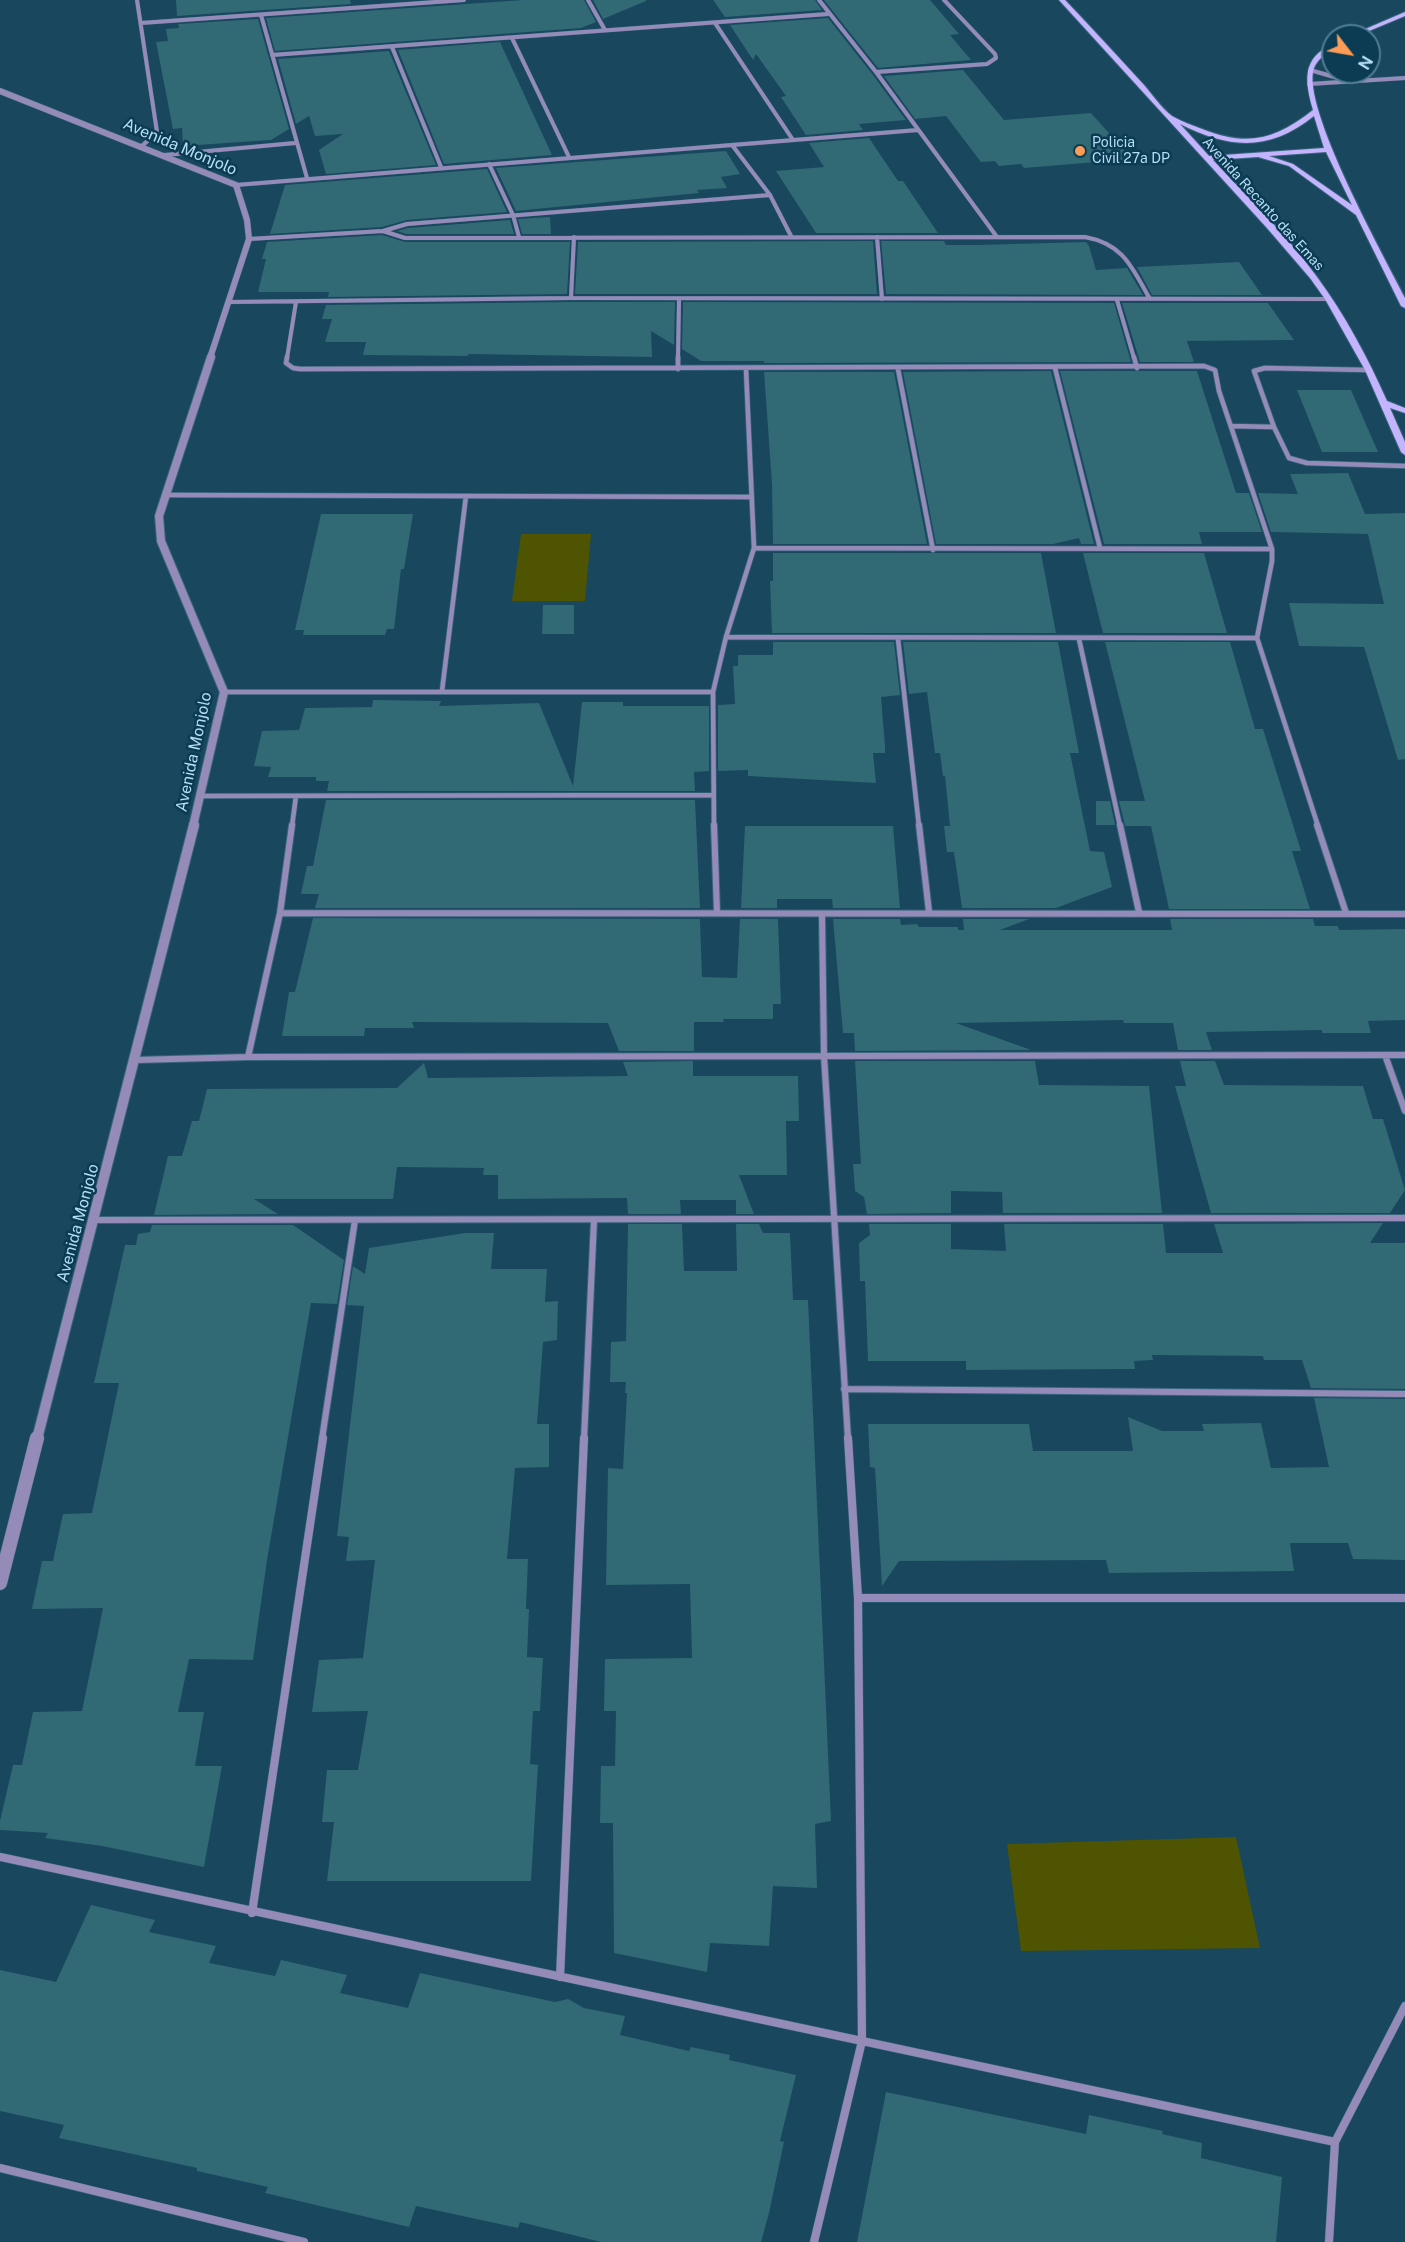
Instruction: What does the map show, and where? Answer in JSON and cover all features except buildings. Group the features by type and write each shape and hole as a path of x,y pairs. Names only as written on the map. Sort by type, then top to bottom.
{"main road":[{"name":"Avenida Recanto das Emas","path":"1062,0 1287,245 1329,299 1369,370 1402,437 1405,452"},
{"path":"1381,24 1405,14"},
{"path":"1321,54 1310,70 1309,84 1328,150 1405,306"},
{"path":"1164,113 1197,131 1225,140 1250,143 1268,140 1291,130 1316,111"},
{"path":"1208,158 1328,150"},
{"path":"1256,154 1291,165 1363,218"},
{"path":"1385,403 1405,411"}],"street":[{"path":"137,0 157,132 142,146"},
{"path":"363,0 365,7"},
{"path":"141,23 464,0"},
{"path":"588,0 605,30"},
{"path":"819,0 876,72 997,237"},
{"path":"876,72 978,65 994,61 995,54 944,0"},
{"path":"272,55 828,14"},
{"path":"261,15 306,178"},
{"path":"715,22 793,140"},
{"path":"512,38 569,157"},
{"path":"392,47 441,167"},
{"path":"1310,70 1321,75"},
{"path":"1381,79 1405,78"},
{"path":"1309,84 1321,83"},
{"name":"Avenida Monjolo","path":"0,91 236,185 248,220 249,239 159,516 161,541 224,692 201,796 135,1060 0,1583"},
{"path":"236,185 918,130"},
{"path":"165,155 295,143"},
{"path":"732,145 770,195 791,236"},
{"path":"489,164 513,215 519,237"},
{"path":"249,239 383,231 407,224 770,195"},
{"path":"383,231 405,238 1085,237 1106,241 1119,249 1150,299"},
{"path":"571,298 574,237"},
{"path":"877,237 882,299"},
{"path":"230,302 571,298 679,300 1329,299"},
{"path":"678,369 679,300"},
{"path":"1118,300 1137,368"},
{"path":"296,302 286,363 293,368 898,369 1204,366 1215,370 1272,549 1272,561 1257,638 1346,914"},
{"path":"1055,368 1100,548"},
{"path":"1369,370 1265,368 1254,371 1274,427 1289,458 1293,461 1405,466"},
{"path":"717,913 713,795 713,692 726,637 754,548 746,369"},
{"path":"898,369 933,550"},
{"path":"1231,426 1274,427"},
{"path":"165,495 752,497"},
{"path":"442,691 466,495"},
{"path":"754,548 1272,549"},
{"path":"726,637 1257,638"},
{"path":"898,639 929,912"},
{"path":"1079,639 1139,912"},
{"path":"224,692 713,692"},
{"path":"201,796 713,795"},
{"path":"248,1057 280,914 296,796"},
{"path":"280,914 1139,912 1405,914"},
{"path":"814,2242 862,2041 858,1598 832,1217 824,1056 822,914"},
{"path":"1385,1055 1405,1111"},
{"path":"135,1060 248,1057 1405,1055"},
{"path":"94,1220 594,1220 832,1217 1405,1218"},
{"path":"252,1912 355,1220"},
{"path":"560,1977 594,1220"},
{"path":"844,1389 1405,1394"},
{"path":"858,1598 1405,1598"},
{"path":"0,1857 1335,2142"},
{"path":"1329,2242 1335,2142 1405,2006"},
{"path":"0,2168 304,2242"}],"shaded area":[{"path":"521,534 591,534 585,601 512,601"},
{"path":"1236,1837 1260,1948 1021,1951 1007,1844"}],"place":[{"name":"Policia Civil 27a DP","path":"1080,151"}]}
